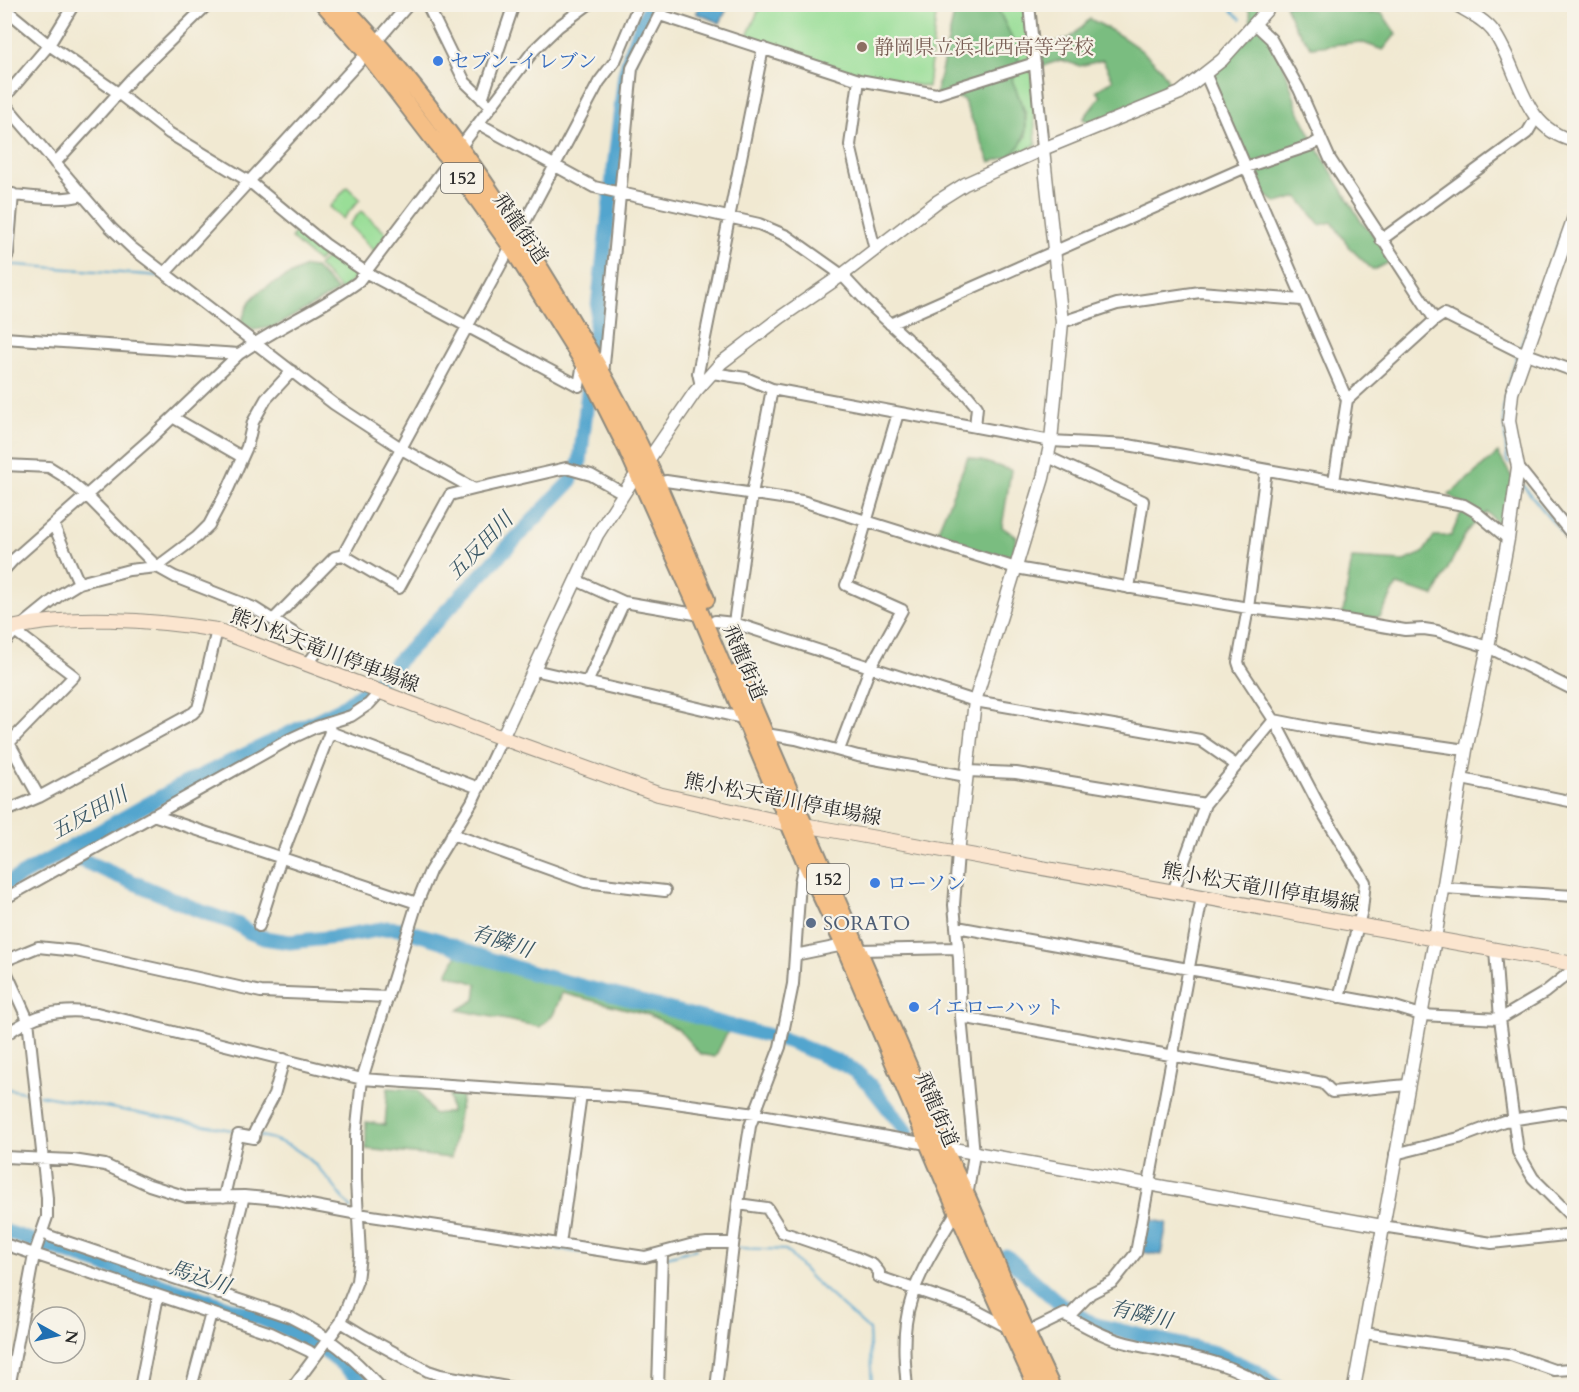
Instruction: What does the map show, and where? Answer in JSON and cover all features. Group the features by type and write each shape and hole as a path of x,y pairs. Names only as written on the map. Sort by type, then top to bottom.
{"highway":[{"name":"飛龍街道","path":"324,4 371,47 461,147 515,239 598,393 642,467 657,484 746,719 930,1116 936,1146 1019,1331 1052,1388"},
{"name":"飛龍街道","path":"341,4 451,162 515,239 585,344 602,374 708,618 766,734 796,824 805,861 851,947"},
{"name":"飛龍街道","path":"1019,1331 1037,1388"}],"main road":[{"name":"熊小松天竜川停車場線","path":"14,628 71,621 122,621 184,625 217,630 502,738 658,794 796,824 1575,964"}],"street":[{"path":"4,98 50,45 74,4"},
{"path":"55,163 118,93 208,4"},
{"path":"165,273 250,182 409,4"},
{"path":"427,4 465,82 491,108"},
{"path":"482,99 514,4"},
{"path":"4,570 9,557 54,526 174,418 239,354 343,294 358,282 534,50 559,26 589,4"},
{"path":"343,555 599,82 615,61 639,4"},
{"path":"602,374 632,68 665,4"},
{"path":"907,1388 906,1321 915,1290 933,1251 962,1204 974,1154 961,1017 955,883 966,773 975,701 1048,457 1062,322 1029,4"},
{"path":"292,1388 341,1322 357,1281 360,1256 356,1136 362,1078 417,903 430,871 479,788 597,535 623,493 712,373 721,363 781,317 842,275 938,201 964,184 1043,148 1180,93 1222,60 1272,4"},
{"path":"1455,4 1492,28 1503,46 1523,97 1536,118 1552,131 1575,141"},
{"path":"4,8 169,134 250,182 325,244 367,273 579,386 583,363"},
{"path":"660,15 860,80 936,94 1035,63"},
{"path":"1255,24 1271,39 1299,89 1330,159 1435,320"},
{"path":"701,386 698,373 763,48"},
{"path":"1205,73 1347,400 1334,481"},
{"path":"860,80 850,145 875,250"},
{"path":"4,103 111,228 132,248 334,404 400,447 474,489"},
{"path":"1381,240 1527,133 1536,118"},
{"path":"479,123 594,187 759,224 787,236 842,275 890,324 968,396 976,407 975,427"},
{"path":"890,324 1246,167 1320,140"},
{"path":"4,263 8,254 9,194 52,198 75,198 83,195"},
{"path":"1354,1388 1435,939 1466,750 1508,539 1518,468 1509,421 1512,393 1522,352 1575,218"},
{"path":"1062,322 1117,304 1200,292 1302,300"},
{"path":"1347,400 1444,314 1522,352 1575,371"},
{"path":"4,338 239,354"},
{"path":"4,643 14,628 79,583 129,570 157,567 197,537 209,525 228,489 247,447 253,422 266,399 292,371"},
{"path":"712,373 746,378 772,389 1051,441 1128,445 1464,505 1508,539"},
{"path":"734,623 752,494 772,389"},
{"path":"839,750 870,668 902,610 846,585 898,413"},
{"path":"174,418 242,457"},
{"path":"1048,457 1143,501 1129,588"},
{"path":"4,465 49,467 62,475 87,496 157,567 175,577 235,599 274,619 319,649 307,664"},
{"path":"1518,468 1575,537"},
{"path":"274,619 335,557 343,555 399,588 450,495 549,470 571,469 585,473 623,493"},
{"path":"1266,470 1248,608 1238,662 1274,720 1323,813 1365,882 1358,925 1339,997"},
{"path":"657,484 666,481 802,501 1016,568 1248,608 1329,617 1405,630 1437,631 1488,647 1575,690"},
{"path":"54,526 79,583"},
{"path":"576,580 624,602 734,623 975,701 1200,740 1236,765"},
{"path":"587,683 624,602"},
{"path":"14,628 74,676 7,738 39,797"},
{"path":"4,812 39,797 193,713 198,708 217,630"},
{"path":"534,670 746,719"},
{"path":"259,926 281,858 329,728 357,712 378,691"},
{"path":"1274,720 1466,750"},
{"path":"1173,892 1205,804 1274,720"},
{"path":"4,899 290,739 316,727 329,728 479,788"},
{"path":"766,734 858,756 966,773 1016,773 1205,804"},
{"path":"1462,779 1575,801"},
{"path":"153,815 417,903"},
{"path":"452,834 585,882 665,891"},
{"path":"716,1388 738,1204 750,1126 780,1047 793,984 800,882 805,861"},
{"path":"1443,888 1575,896"},
{"path":"738,1204 767,1208 782,1232 873,1265 879,1272 879,1277 937,1295 1019,1331 1067,1315 1090,1293 1113,1282 1136,1253 1202,897"},
{"path":"957,927 1392,1006 1421,1015 1500,1019 1544,993 1575,969"},
{"path":"4,961 38,947 52,948 76,951 261,992 388,997"},
{"path":"795,955 851,947 958,948"},
{"path":"1495,950 1500,1019 1518,1152 1533,1178 1575,1219"},
{"path":"4,967 28,1020 47,1198 47,1217 34,1255 9,1388"},
{"path":"4,1036 28,1020 60,1011 97,1013 362,1078 639,1098 754,1114 1382,1226 1492,1243 1575,1234"},
{"path":"961,1017 1323,1083 1332,1092 1407,1085"},
{"path":"224,1197 238,1135 255,1134 274,1095 284,1059"},
{"path":"560,1244 581,1094"},
{"path":"1395,1154 1459,1138 1504,1121 1562,1112 1575,1114"},
{"path":"4,1157 105,1165 149,1185 187,1197 244,1196 278,1199 358,1214 645,1257 662,1258 690,1245 707,1242 733,1247"},
{"path":"219,1294 244,1196"},
{"path":"42,1233 290,1317 328,1340 360,1364 381,1388"},
{"path":"4,1244 271,1334 316,1356"},
{"path":"658,1388 662,1258"},
{"path":"140,1388 158,1296"},
{"path":"190,1388 211,1313"},
{"path":"1067,1315 1099,1334 1126,1343 1215,1361 1236,1369 1267,1388"},
{"path":"341,1322 428,1371 513,1388"},
{"path":"1364,1333 1508,1354 1554,1370 1575,1369"}],"green space":[{"name":"静岡県立浜北西高等学校","path":"761,5 931,5 936,15 928,87 816,67 747,36"},
{"path":"956,5 996,5 1010,34 1019,61 1012,80 1023,109 1026,128 1020,146 1005,158 990,162 963,99 936,94"},
{"path":"996,5 1027,5 1036,144 1019,155 1011,155 1026,137 1026,114 1012,80 1019,61 1010,34"},
{"path":"1244,5 1266,5 1265,25 1281,57 1299,112 1362,223 1387,248 1392,261 1373,270 1350,248 1332,222 1320,225 1298,197 1277,203 1255,189 1207,78 1252,34 1250,12"},
{"path":"1285,5 1350,5 1360,13 1382,13 1396,34 1383,50 1361,42 1311,47 1295,27"},
{"path":"1090,19 1135,46 1157,64 1169,84 1167,98 1094,124 1083,119 1101,96 1096,91 1113,80 1103,60 1080,66 1061,60 1039,67 1036,47 1070,38"},
{"path":"347,187 360,199 343,219 330,207"},
{"path":"361,211 387,234 374,251 349,225"},
{"path":"299,227 328,250 318,262 291,238"},
{"path":"333,252 359,273 342,291 318,266"},
{"path":"305,267 315,268 338,291 274,327 253,330 241,322 250,301 261,290"},
{"path":"1498,453 1513,479 1501,527 1487,512 1467,531 1434,596 1397,585 1380,617 1342,619 1352,558 1404,561 1423,553 1434,536 1451,536 1464,506 1449,495"},
{"path":"968,457 1011,470 1002,527 1017,537 1010,562 935,537"},
{"path":"458,953 728,1031 715,1057 700,1054 678,1029 647,1014 562,993 553,1015 540,1027 458,1010 475,1000 477,984 447,974"},
{"path":"388,1088 418,1090 433,1114 451,1112 449,1094 463,1092 451,1158 366,1149 366,1122 385,1125"}],"water":[{"path":"700,5 728,7 720,23 696,13"},
{"path":"1148,1219 1167,1223 1161,1255 1142,1252"}],"waterway":[{"name":"五反田川","path":"4,885 182,785 340,709 381,679 569,483 580,461 625,74 633,45 651,4"},
{"path":"1225,4 1241,19"},
{"path":"1552,259 1574,198"},
{"path":"4,271 10,265 17,265 161,276"},
{"path":"1520,348 1548,270"},
{"path":"1510,464 1507,461 1503,407 1518,353"},
{"path":"1522,484 1574,548"},
{"name":"有隣川","path":"65,853 200,911 237,924 264,938 290,942 388,928 401,929 532,973 788,1041 843,1064 856,1072 870,1085 907,1132"},
{"path":"4,1088 33,1094"},
{"path":"39,1095 237,1131"},
{"path":"257,1135 289,1146 312,1161 351,1208"},
{"name":"馬込川","path":"4,1231 257,1317 303,1338 330,1354 367,1388"},
{"path":"501,1241 617,1258"},
{"path":"738,1248 786,1250 812,1279 869,1330 872,1388"},
{"path":"667,1257 696,1249"},
{"name":"有隣川","path":"1006,1256 1061,1305 1092,1324 1215,1353 1256,1371 1279,1388"}],"place":[{"name":"静岡県立浜北西高等学校","path":"862,47"},
{"name":"セブン-イレブン","path":"438,61"},
{"name":"ローソン","path":"875,883"},
{"name":"SORATO","path":"811,923"},
{"name":"イエローハット","path":"914,1007"}]}
